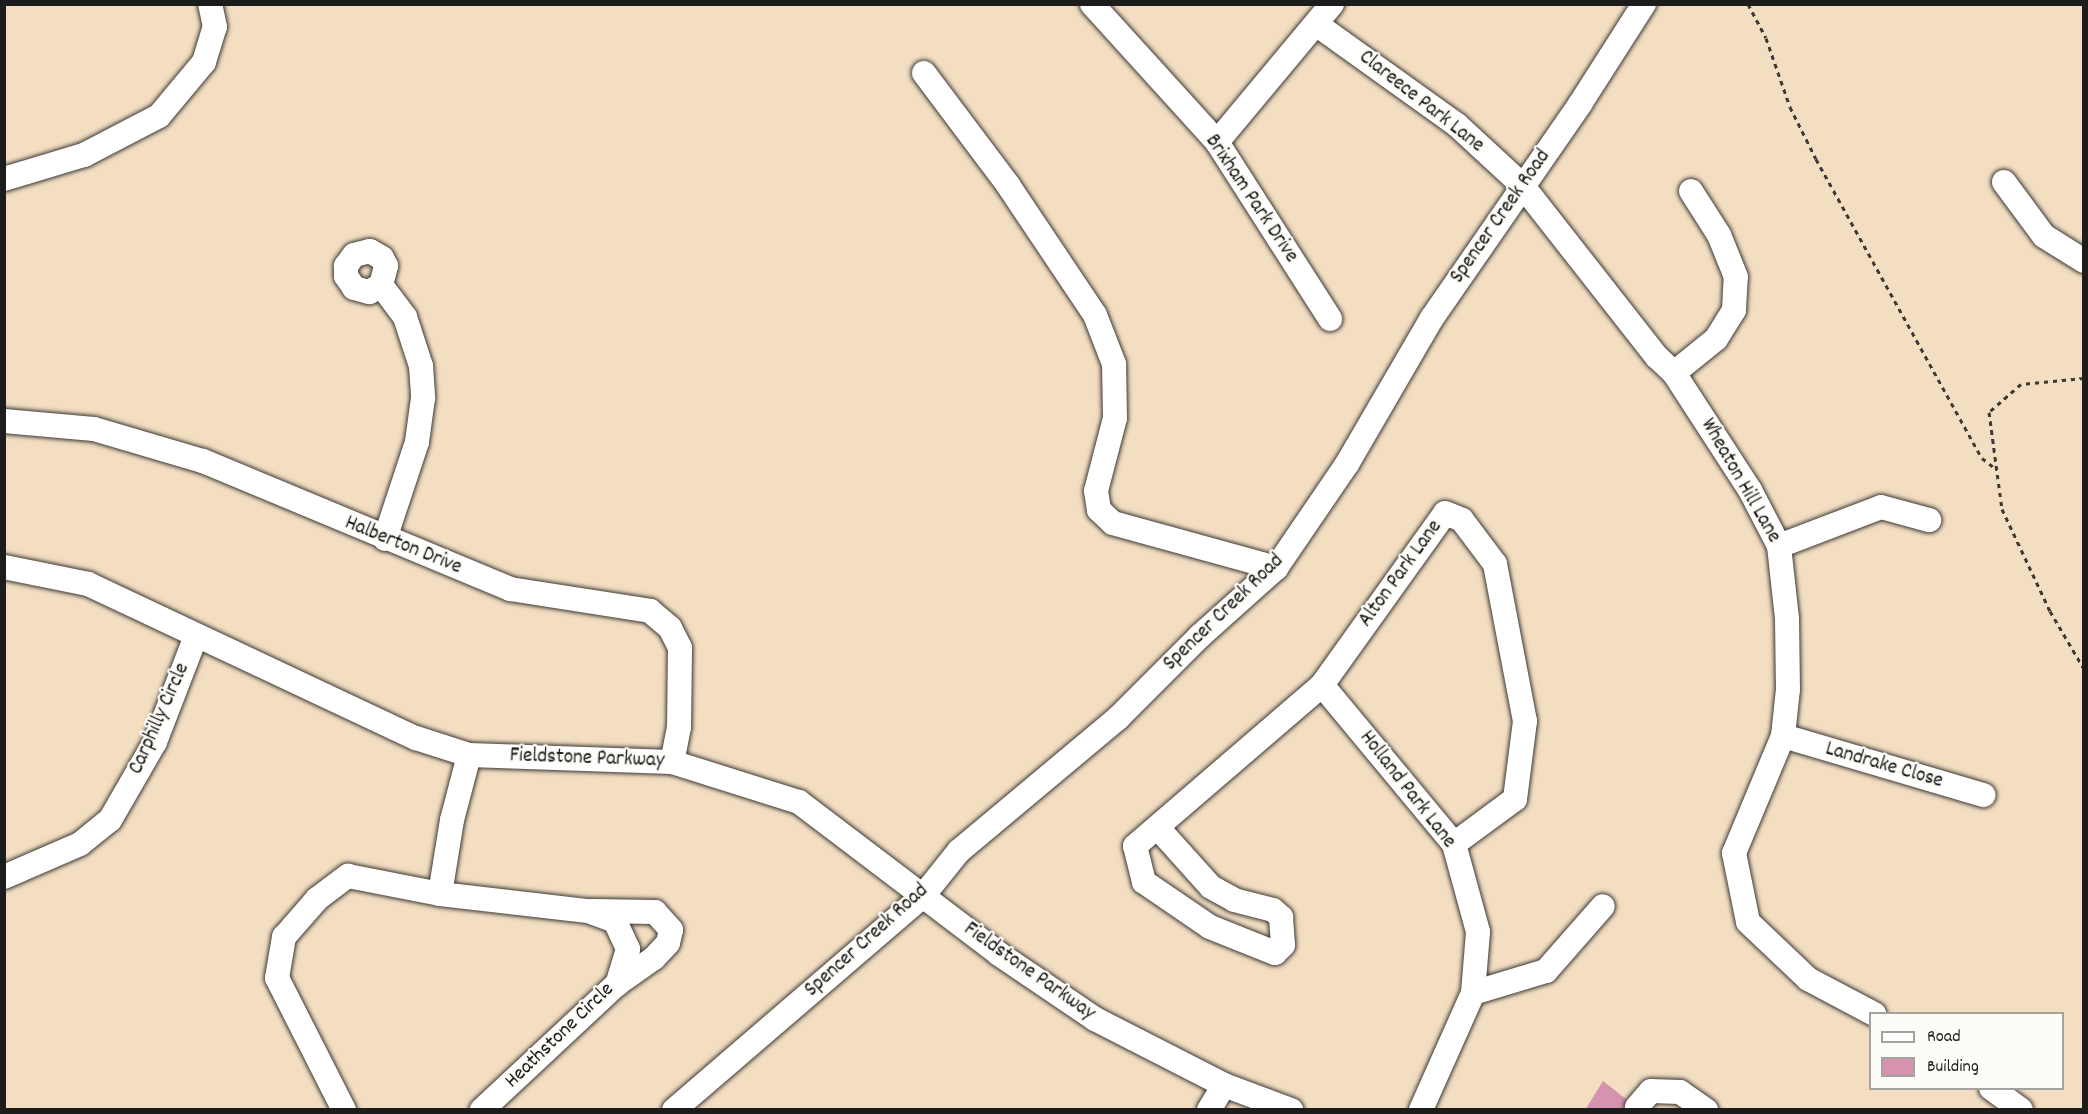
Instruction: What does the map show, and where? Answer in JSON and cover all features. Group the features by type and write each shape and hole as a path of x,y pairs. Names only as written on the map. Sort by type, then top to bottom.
{"street":[{"path":"4,179 84,155 159,116 204,62 215,27 210,4"},
{"name":"Brixham Park Drive","path":"1092,4 1217,142 1330,319"},
{"path":"1217,142 1332,4"},
{"name":"Spencer Creek Road","path":"674,1110 923,896 959,851 1118,718 1200,636 1276,568 1347,464 1431,318 1522,184 1580,104 1644,4"},
{"name":"Clareece Park Lane","path":"1316,24 1457,125 1522,184"},
{"path":"924,73 1008,185 1095,315 1113,363 1115,418 1096,491 1099,510 1113,523 1276,568"},
{"path":"2004,182 2044,236 2084,261"},
{"name":"Wheaton Hill Lane","path":"1522,184 1658,357 1674,373 1750,490 1779,546 1787,619 1783,736 1734,853 1748,922 1808,979 1870,1012"},
{"path":"1674,373 1716,339 1734,310 1736,277 1719,235 1691,191"},
{"path":"381,285 405,317 420,366 423,399 417,442 385,539"},
{"name":"Halberton Drive","path":"4,421 94,429 203,461 385,539 510,589 650,611 670,628 680,648 679,726 672,762"},
{"path":"1779,546 1881,507 1929,520"},
{"name":"Alton Park Lane","path":"1158,828 1211,887 1234,900 1273,910 1281,917 1283,945 1275,953 1210,927 1144,882 1135,846 1322,685 1445,513 1462,520 1495,564 1525,721 1515,800 1454,844"},
{"name":"Fieldstone Parkway","path":"4,567 88,584 416,738 468,755 672,762 799,802 999,954 1095,1019 1224,1085 1291,1110"},
{"name":"Carphilly Circle","path":"4,877 80,844 110,820 155,742 196,636"},
{"name":"Holland Park Lane","path":"1322,685 1454,844 1478,932 1473,993 1421,1110"},
{"name":"Landrake Close","path":"1783,736 1984,795"},
{"path":"440,894 452,820 468,755"},
{"name":"Heathstone Circle","path":"344,1110 277,978 284,937 317,899 348,876 440,894 588,911 615,921 628,949 617,984 482,1110"},
{"path":"1473,993 1546,971 1603,906"},
{"path":"588,911 655,912 671,930 668,943 654,958 617,984"},
{"path":"1209,1110 1224,1085"},
{"path":"1992,1090 2021,1110"},
{"path":"1644,1099 1680,1092 1706,1110"}],"path":[{"path":"1748,4 1766,38 1790,106 1816,159 1982,458 1996,469"},
{"path":"2084,378 2021,384 1989,412 2002,509 2050,610 2084,669"}],"building":[{"path":"1603,1081 1626,1099 1623,1110 1585,1110"}]}
